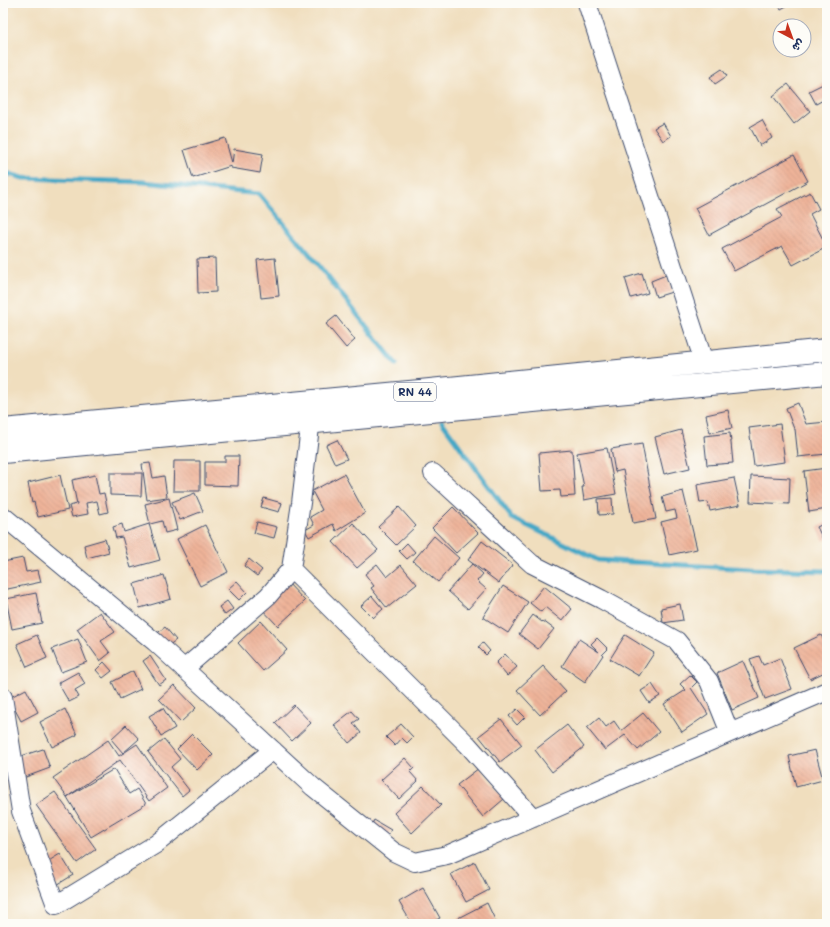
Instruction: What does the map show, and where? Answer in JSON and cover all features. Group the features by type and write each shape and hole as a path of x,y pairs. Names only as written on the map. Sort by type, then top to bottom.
{"highway":[{"name":"RN 44","path":"3,452 312,411 704,362 827,350"},
{"name":"RN 44","path":"3,430 312,411 827,373"}],"street":[{"path":"587,3 704,362"},
{"path":"184,669 268,596 291,569 301,503 312,411"},
{"path":"434,473 532,564 601,599 677,641 709,681 730,733"},
{"path":"3,516 155,642 313,787 394,852 415,862 447,855 827,691"},
{"path":"291,569 468,745 533,818"},
{"path":"3,697 21,811 56,906 156,844 273,750"}],"building":[{"path":"777,3 792,3 781,9"},
{"path":"722,69 727,76 715,84 710,77"},
{"path":"827,82 827,104 825,99 816,104 809,91"},
{"path":"788,84 810,111 794,124 773,96"},
{"path":"762,120 772,138 760,146 750,127"},
{"path":"663,123 671,136 663,141 654,128"},
{"path":"225,138 232,163 234,149 263,154 260,173 231,168 231,166 193,178 184,150"},
{"path":"794,155 808,181 709,235 695,208"},
{"path":"810,192 819,209 810,214 827,247 793,265 782,246 734,271 722,249 782,217 777,209"},
{"path":"215,258 216,292 198,293 197,259"},
{"path":"275,258 279,296 261,298 257,260"},
{"path":"642,273 648,293 631,298 625,278"},
{"path":"666,275 672,292 656,297 651,281"},
{"path":"336,316 355,340 346,348 326,324"},
{"path":"798,403 806,424 827,422 827,454 798,457 795,429 786,408"},
{"path":"728,410 732,428 710,433 706,415"},
{"path":"780,424 785,462 754,466 749,428"},
{"path":"681,430 690,468 664,474 655,437"},
{"path":"730,433 733,463 707,465 704,436"},
{"path":"337,440 347,459 335,464 326,445"},
{"path":"642,444 656,519 633,523 623,470 615,472 611,449"},
{"path":"607,448 616,494 584,500 582,487 584,487 577,453"},
{"path":"572,450 575,496 561,497 560,490 542,491 539,453"},
{"path":"225,456 239,456 238,486 205,485 205,462 225,462"},
{"path":"174,461 200,461 200,491 173,491"},
{"path":"150,463 153,478 164,476 167,497 147,500 142,464"},
{"path":"827,468 827,509 809,512 804,471"},
{"path":"110,473 142,473 141,496 110,495"},
{"path":"344,474 365,513 336,531 333,524 309,537 305,530 314,525 310,517 322,510 312,491"},
{"path":"60,475 68,510 38,517 34,502 32,503 28,483"},
{"path":"95,475 99,494 104,493 108,512 100,514 97,501 86,503 88,514 72,517 69,506 77,504 72,480"},
{"path":"751,476 790,478 789,504 750,502"},
{"path":"734,478 740,505 710,511 708,502 700,503 697,485"},
{"path":"683,491 697,549 669,555 661,522 677,518 675,510 666,512 662,497"},
{"path":"195,493 203,511 180,520 172,502"},
{"path":"169,498 177,530 165,533 162,521 150,524 145,504"},
{"path":"264,498 282,503 279,512 261,507"},
{"path":"612,498 613,514 599,515 598,499"},
{"path":"399,507 416,526 396,545 378,527"},
{"path":"453,507 478,533 456,553 432,528"},
{"path":"257,522 277,527 274,538 254,533"},
{"path":"827,522 827,539 824,541 817,527"},
{"path":"353,523 378,550 357,568 333,542"},
{"path":"122,524 124,532 149,524 160,560 131,568 122,537 116,538 113,527"},
{"path":"205,525 228,572 200,586 177,539"},
{"path":"434,536 459,558 438,582 413,561"},
{"path":"105,539 109,552 87,558 84,545"},
{"path":"482,541 513,565 499,583 468,560"},
{"path":"407,543 415,552 407,559 399,551"},
{"path":"23,558 26,572 38,570 41,582 3,590 3,562"},
{"path":"249,559 262,570 257,576 244,566"},
{"path":"377,564 387,577 401,565 417,584 387,608 371,588 374,586 365,574"},
{"path":"472,564 483,574 477,581 486,589 468,609 448,591"},
{"path":"164,575 171,599 140,608 134,584"},
{"path":"237,581 247,592 239,600 228,589"},
{"path":"286,581 305,601 278,626 259,606"},
{"path":"503,586 528,602 508,633 483,617"},
{"path":"544,586 572,609 562,621 545,607 541,612 530,603"},
{"path":"36,593 42,623 12,629 6,599"},
{"path":"372,596 383,609 373,618 361,606"},
{"path":"227,601 233,609 225,615 219,607"},
{"path":"680,604 683,620 663,623 661,608"},
{"path":"100,612 115,632 101,641 110,653 100,661 77,629"},
{"path":"533,615 554,629 538,649 519,634"},
{"path":"261,621 287,650 263,671 238,643"},
{"path":"165,627 176,640 164,649 154,636"},
{"path":"37,635 47,658 27,667 17,644"},
{"path":"625,635 654,653 639,676 610,659"},
{"path":"821,635 827,646 827,671 810,679 794,648"},
{"path":"597,638 608,649 602,655 585,682 562,666 579,639 599,652 591,644"},
{"path":"78,639 87,662 61,672 52,649"},
{"path":"483,643 490,651 486,655 478,647"},
{"path":"505,654 517,667 507,676 496,663"},
{"path":"150,656 166,680 159,685 143,661"},
{"path":"759,656 763,665 780,658 792,689 765,699 750,659"},
{"path":"743,661 759,698 732,710 717,673"},
{"path":"104,662 112,671 103,678 96,670"},
{"path":"543,666 566,691 540,715 517,690"},
{"path":"133,671 141,689 120,699 112,682"},
{"path":"78,672 85,684 75,690 79,697 69,702 58,683"},
{"path":"690,675 697,682 691,688 708,714 682,732 664,704 686,690 680,684"},
{"path":"652,684 660,696 649,703 641,691"},
{"path":"174,685 196,708 181,722 159,699"},
{"path":"26,689 38,712 21,721 9,698"},
{"path":"294,705 311,723 292,741 275,723"},
{"path":"163,708 175,728 161,736 149,716"},
{"path":"65,709 77,735 52,747 40,722"},
{"path":"517,709 525,717 517,725 509,716"},
{"path":"352,711 359,719 353,723 361,733 349,743 334,725"},
{"path":"643,713 659,732 638,750 625,735 605,750 587,728 599,718 606,727 614,721 621,731"},
{"path":"501,719 522,745 500,762 479,736"},
{"path":"401,724 413,737 407,743 402,738 395,746 386,737"},
{"path":"126,725 139,739 123,753 111,739"},
{"path":"567,725 584,747 552,772 535,750"},
{"path":"192,734 213,755 197,770 177,749"},
{"path":"164,739 180,759 171,767 189,790 182,796 148,752"},
{"path":"108,740 119,756 137,744 167,788 149,801 120,760 67,797 53,778"},
{"path":"43,749 50,768 23,778 15,758"},
{"path":"815,750 823,780 796,787 789,756"},
{"path":"405,758 414,768 410,772 418,781 399,799 381,780"},
{"path":"479,768 504,799 483,817 457,785"},
{"path":"114,769 129,794 137,789 146,804 91,837 67,797"},
{"path":"423,786 441,805 412,833 394,813"},
{"path":"55,792 96,849 77,863 36,805"},
{"path":"374,820 391,830 385,840 369,830"},
{"path":"60,854 73,875 55,886 47,862"},
{"path":"475,862 489,890 466,902 451,874"},
{"path":"423,888 440,918 429,924 412,924 399,902"},
{"path":"487,903 497,924 461,924 458,918"}],"waterway":[{"path":"3,172 23,178 143,182 259,194 316,262 396,364"},
{"path":"442,422 512,518 598,560 750,569 827,571"}]}
